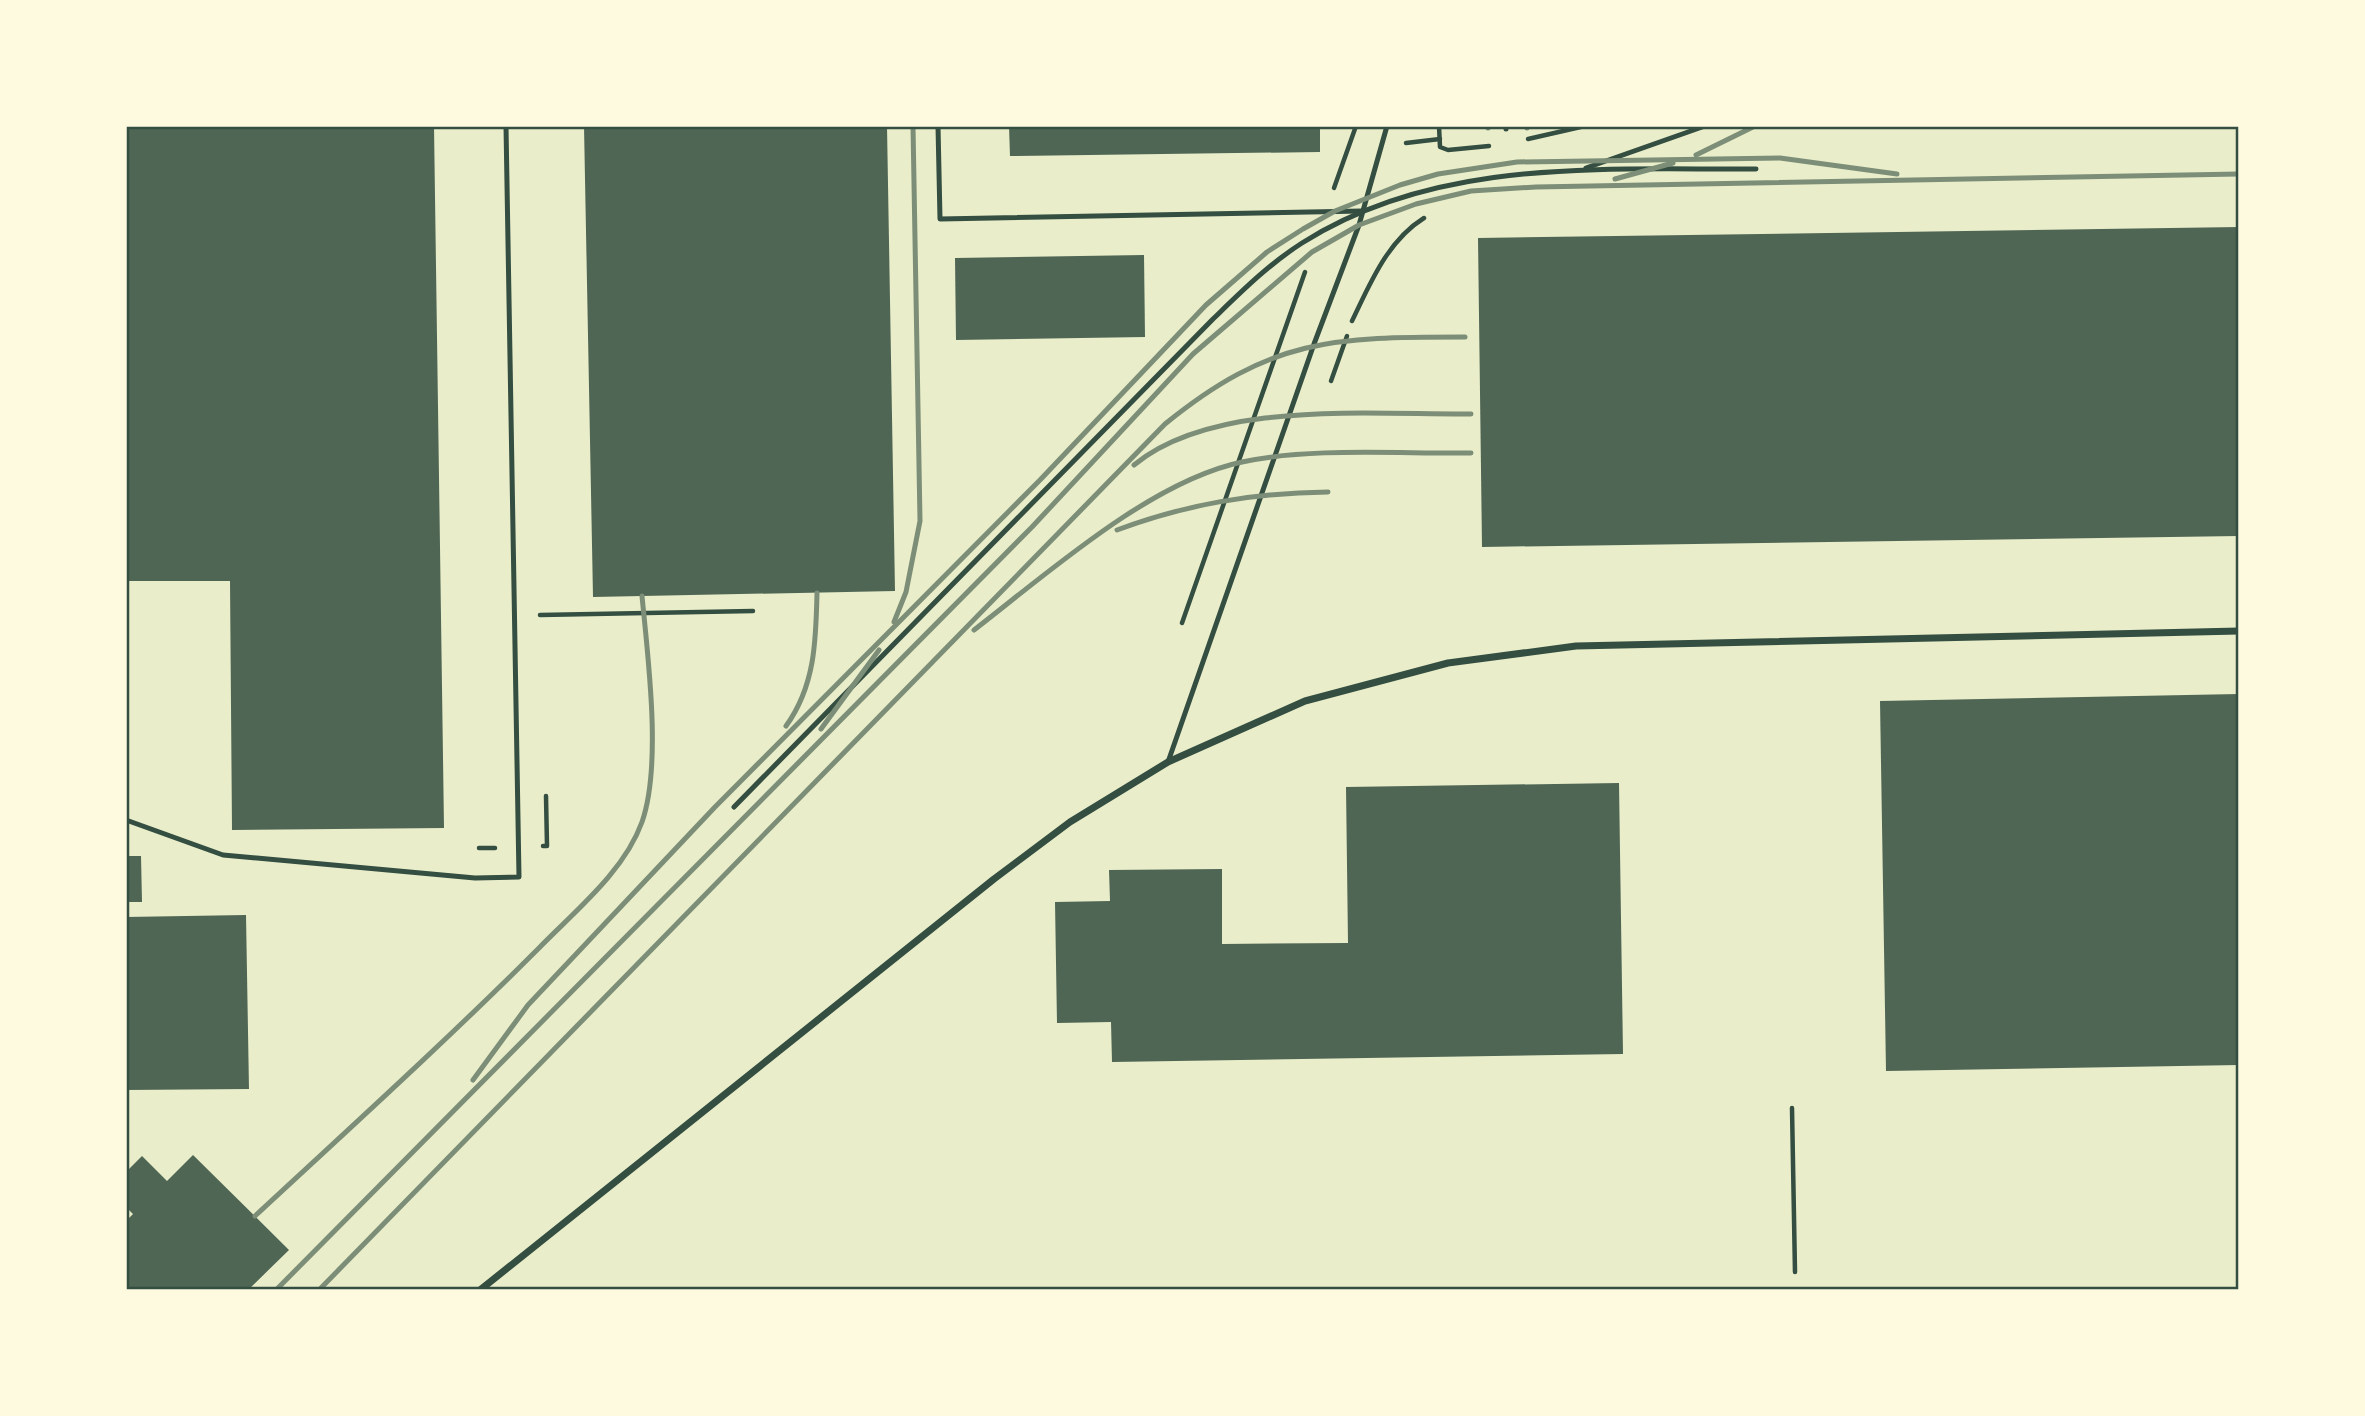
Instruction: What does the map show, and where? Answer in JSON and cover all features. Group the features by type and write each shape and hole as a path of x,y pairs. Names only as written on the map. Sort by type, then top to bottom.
{"street":[{"path":"480,1290 994,879 1081,815 1168,762 1305,701 1448,663 1513,652 1576,646 2239,631"}],"lane":[{"path":"126,820 223,855 475,878 519,877 506,126"},
{"path":"938,126 940,219 1364,211"},
{"path":"1168,762 1314,344 1364,211 1387,126"},
{"path":"1580,170 1705,126"},
{"path":"734,807 1223,309 1253,280 1318,234 1364,211 1436,187 1496,175 1580,170 1756,169"}],"path":[{"path":"1326,212 1356,126"},
{"path":"1459,149 1468,181"},
{"path":"1327,390 1352,322 1374,277 1409,228 1435,212"},
{"path":"1182,623 1318,234"},
{"path":"540,615 752,611"},
{"path":"1792,1108 1796,1272"}],"building":[{"path":"126,126 434,126 444,828 232,830 230,581 126,581"},
{"path":"584,126 887,126 895,591 593,597"},
{"path":"1009,126 1320,126 1320,152 1010,156"},
{"path":"2239,227 2239,536 1482,547 1478,238"},
{"path":"1144,255 1145,337 956,340 955,258"},
{"path":"2239,694 2239,1065 1886,1071 1880,701"},
{"path":"1619,783 1623,1054 1112,1062 1111,1022 1057,1023 1055,902 1110,901 1109,870 1222,869 1222,944 1348,943 1346,787"},
{"path":"126,856 141,856 142,902 126,902"},
{"path":"246,915 249,1089 126,1090 126,917"},
{"path":"193,1155 289,1250 248,1290 126,1290 126,1221 133,1214 126,1207 126,1172 142,1156 167,1181"}],"railway":[{"path":"894,622 906,592 920,521 913,126"},
{"path":"1696,155 1755,126"},
{"path":"473,1080 528,1005 715,807 1040,480 1206,305 1267,252 1303,229 1335,211 1400,185 1438,174 1517,162 1780,158 1897,174"},
{"path":"1615,179 1673,163"},
{"path":"276,1290 1032,527 1193,354 1312,252 1359,225 1416,204 1471,191 1536,187 2239,174"},
{"path":"319,1290 1165,424 1238,374 1305,348 1377,338 1465,337"},
{"path":"1134,465 1167,444 1206,429 1250,420 1342,413 1471,414"},
{"path":"974,630 1067,557 1137,508 1207,472 1242,462 1297,454 1471,453"},
{"path":"1117,530 1169,513 1221,502 1273,495 1328,492"},
{"path":"786,726 803,695 812,662 817,593"},
{"path":"255,1216 504,982 597,890 623,858 642,822 651,771 652,711 642,596"},
{"path":"821,729 879,650"}]}
